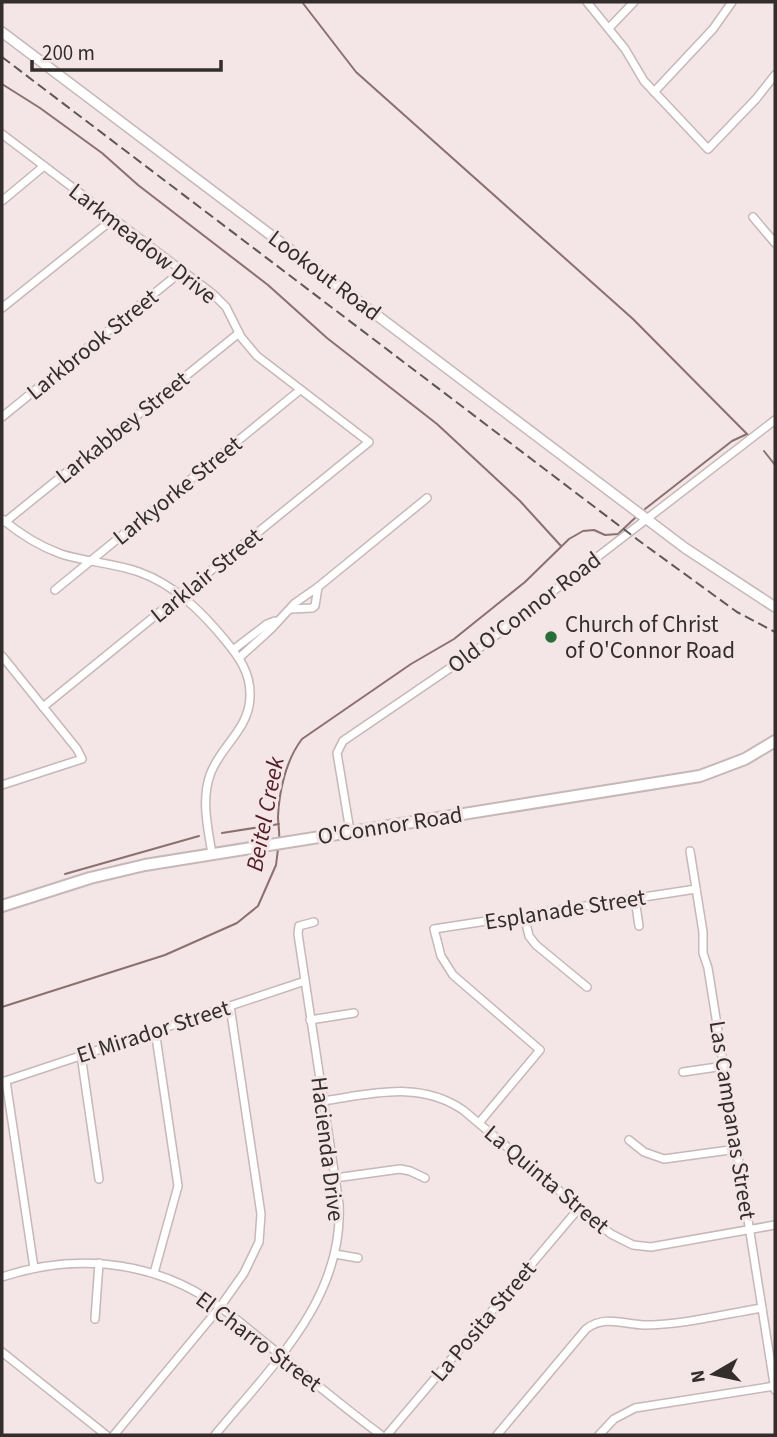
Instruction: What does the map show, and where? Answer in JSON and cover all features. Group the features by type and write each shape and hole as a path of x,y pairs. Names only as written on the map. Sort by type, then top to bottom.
{"main road":[{"name":"O'Connor Road","path":"2,906 90,878 212,854 700,776 744,759 775,741"}],"street":[{"path":"587,2 654,92 708,149 756,100 775,75"},
{"path":"609,29 634,2"},
{"path":"654,92 713,29 732,2"},
{"name":"Lookout Road","path":"2,32 685,548 775,607"},
{"name":"Larkmeadow Drive","path":"2,134 220,300 239,333 257,356 369,442"},
{"path":"2,201 44,166"},
{"path":"753,217 775,243"},
{"path":"2,309 113,219"},
{"name":"Larkbrook Street","path":"2,416 172,279 179,268"},
{"name":"Larkabbey Street","path":"4,521 239,333"},
{"name":"Larkyorke Street","path":"55,590 300,390"},
{"name":"Old O'Connor Road","path":"350,831 337,753 343,741 478,649 775,420"},
{"name":"Larklair Street","path":"43,707 369,442"},
{"path":"239,658 308,592 318,587 427,498"},
{"path":"4,521 24,536 48,548 156,579 206,617 239,658 248,677 250,705 236,736 221,753 209,777 205,807 212,854"},
{"path":"291,609 315,606 318,587"},
{"path":"233,650 267,624 276,621"},
{"path":"2,656 82,759 2,785"},
{"name":"Las Campanas Street","path":"690,851 703,932 703,953 708,968 775,1388"},
{"name":"Esplanade Street","path":"479,1123 540,1050 453,975 441,956 434,929 696,889"},
{"path":"635,899 639,926"},
{"path":"524,915 528,936 587,987"},
{"name":"Hacienda Drive","path":"215,1435 281,1355 317,1303 335,1254 340,1219 298,929 302,924 314,922"},
{"name":"El Mirador Street","path":"4,1081 304,981"},
{"path":"114,1435 220,1307 252,1260 260,1233 261,1214 230,1006"},
{"path":"310,1020 354,1013"},
{"path":"154,1273 178,1186 155,1030"},
{"path":"81,1055 99,1179"},
{"path":"682,1072 724,1066"},
{"path":"4,1081 34,1268"},
{"name":"La Quinta Street","path":"323,1101 395,1091 420,1092 455,1104 624,1242 639,1246 657,1246 775,1225"},
{"path":"629,1140 643,1152 664,1159 737,1149"},
{"path":"335,1178 400,1169 425,1178"},
{"name":"La Posita Street","path":"387,1435 580,1207"},
{"path":"335,1254 358,1258"},
{"name":"El Charro Street","path":"2,1277 34,1268 74,1263 99,1263 154,1273 188,1288 220,1307 381,1435"},
{"path":"95,1320 99,1263"},
{"path":"511,1435 500,1432 586,1329 594,1324 608,1320 655,1325 762,1308"},
{"path":"2,1352 106,1435"},
{"path":"599,1435 614,1419 635,1408 775,1388"}],"waterway":[{"path":"302,2 356,72 633,319 748,435"},
{"path":"2,84 102,153 138,185 268,285 327,338 437,424 520,501 561,546"},
{"name":"Beitel Creek","path":"645,509 732,441 747,434"},
{"name":"Beitel Creek","path":"764,451 775,465"},
{"name":"Beitel Creek","path":"279,840 278,817 282,786 292,756 302,739 411,664 454,639 525,582 569,539 583,531 594,530 605,535 618,534 637,516"},
{"path":"222,833 279,824"},
{"path":"65,874 199,836"},
{"name":"Beitel Creek","path":"2,1007 165,955 237,923 258,906 276,865 278,849"}],"railway":[{"path":"2,57 638,540 737,612 775,632"}],"place":[{"name":"Church of Christ of O'Connor Road","path":"551,637"}]}
